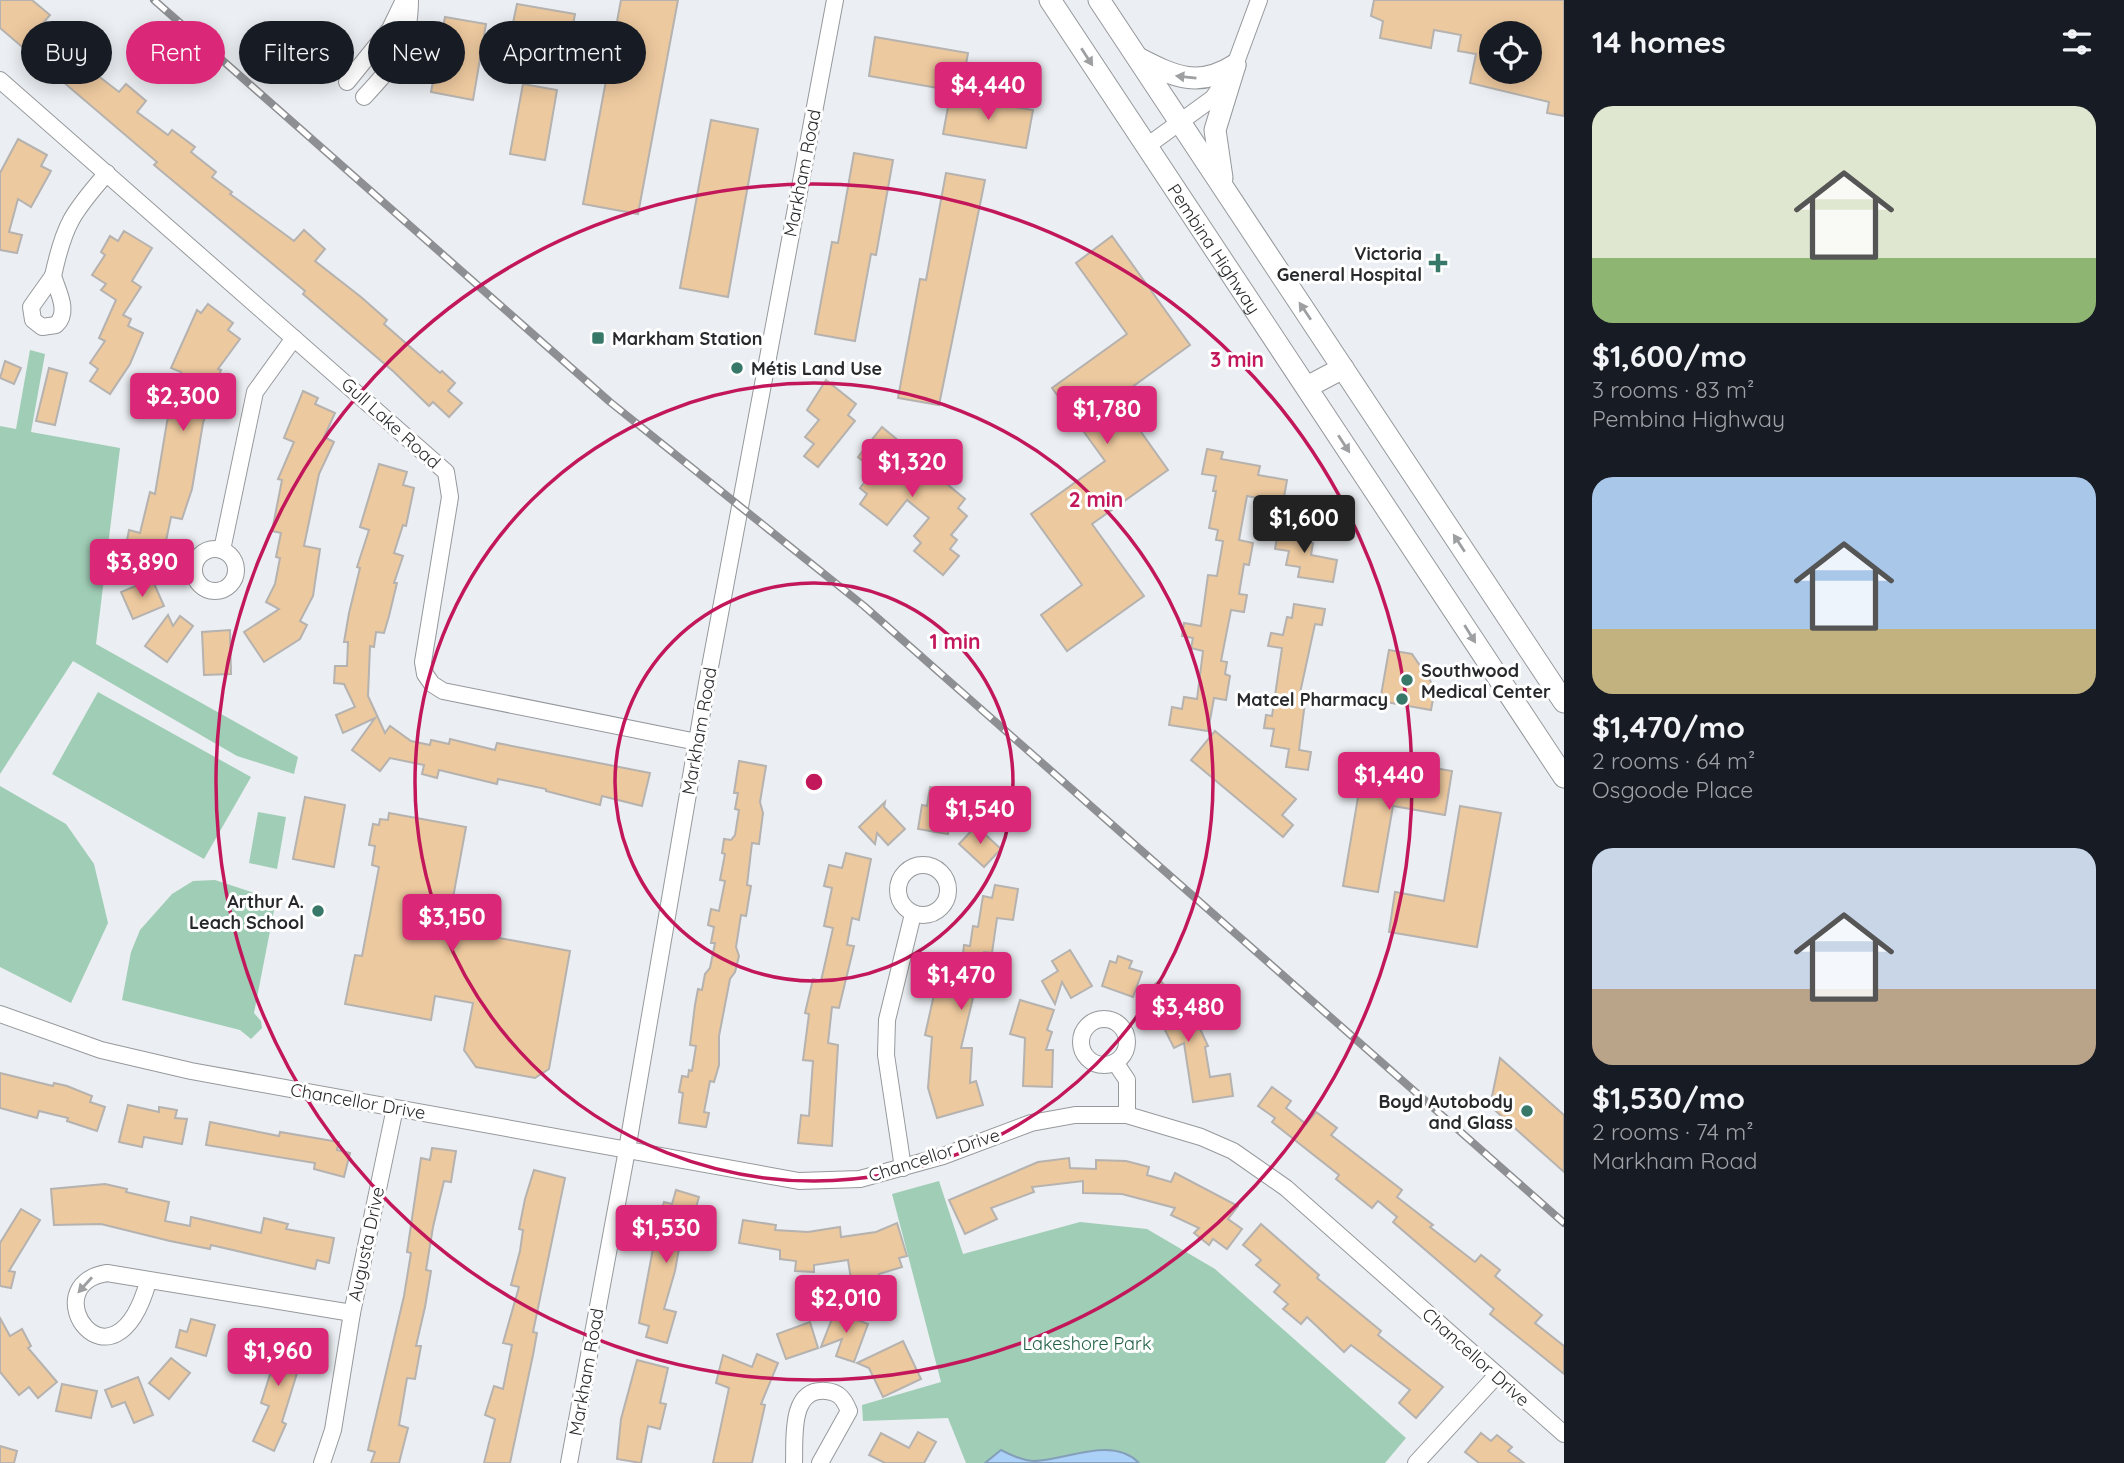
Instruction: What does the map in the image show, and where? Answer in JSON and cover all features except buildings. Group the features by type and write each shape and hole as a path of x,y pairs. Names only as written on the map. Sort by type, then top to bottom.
{"main road":[{"name":"Pembina Highway","path":"1050,0 1564,777"},
{"path":"1099,0 1564,702"},
{"path":"1138,58 1171,75 1191,79 1218,76 1235,65"},
{"path":"1224,189 1215,130 1235,65"},
{"path":"1307,387 1343,368"}],"street":[{"path":"354,74 385,37 404,0"},
{"path":"364,97 399,57 410,18 410,0"},
{"name":"Markham Road","path":"569,1463 627,1150 697,742 835,0"},
{"path":"1147,146 1213,98 1235,65 1259,0"},
{"name":"Gull Lake Road","path":"0,80 446,472 450,497 424,647 425,674 432,684 443,691 697,742"},
{"path":"53,276 62,234 78,206 107,173"},
{"path":"222,550 255,393 294,338"},
{"path":"903,1168 886,1055 887,1020 913,914"},
{"name":"Chancellor Drive","path":"0,1014 101,1050 191,1071 799,1181 860,1179 903,1168 1031,1123 1074,1115 1127,1115 1202,1137 1260,1168 1564,1434"},
{"path":"1115,1062 1127,1080 1127,1115"},
{"name":"Augusta Drive","path":"322,1463 333,1430 352,1313 395,1108"},
{"path":"148,1282 136,1315 123,1331 113,1335 94,1334 81,1322 77,1314 76,1297 89,1278 107,1273 148,1282 352,1313"},
{"path":"1416,1463 1497,1375"},
{"path":"794,1463 796,1413 806,1396 820,1390 833,1391 844,1399 849,1411 844,1425 820,1463"}],"green space":[{"path":"30,350 45,354 31,432 120,448 96,644 298,757 294,774 237,756 73,661 0,774 0,426 16,429"},
{"path":"98,692 251,777 204,859 52,774"},
{"path":"0,786 66,824 94,864 108,923 71,1003 0,967"},
{"path":"258,812 286,817 277,869 249,863"},
{"path":"215,880 276,900 254,1013 261,1021 262,1028 251,1039 240,1030 122,1000 131,952 140,930 172,894 193,881"},
{"name":"Lakeshore Park","path":"939,1181 963,1254 1080,1222 1147,1229 1215,1269 1406,1438 1385,1463 966,1463 948,1418 863,1421 862,1405 941,1382 892,1194"}],"water":[{"path":"1001,1450 1033,1461 1102,1450 1116,1451 1139,1463 985,1463"}],"railway":[{"path":"154,0 610,402 864,606 1564,1223"}],"place":[{"name":"Victoria General Hospital","path":"1438,263"},
{"name":"Markham Station","path":"598,338"},
{"name":"Métis Land Use","path":"737,368"},
{"name":"Southwood Medical Center","path":"1407,680"},
{"name":"Matcel Pharmacy","path":"1402,699"},
{"name":"Arthur A. Leach School","path":"318,911"},
{"name":"Boyd Autobody and Glass","path":"1527,1111"}]}
